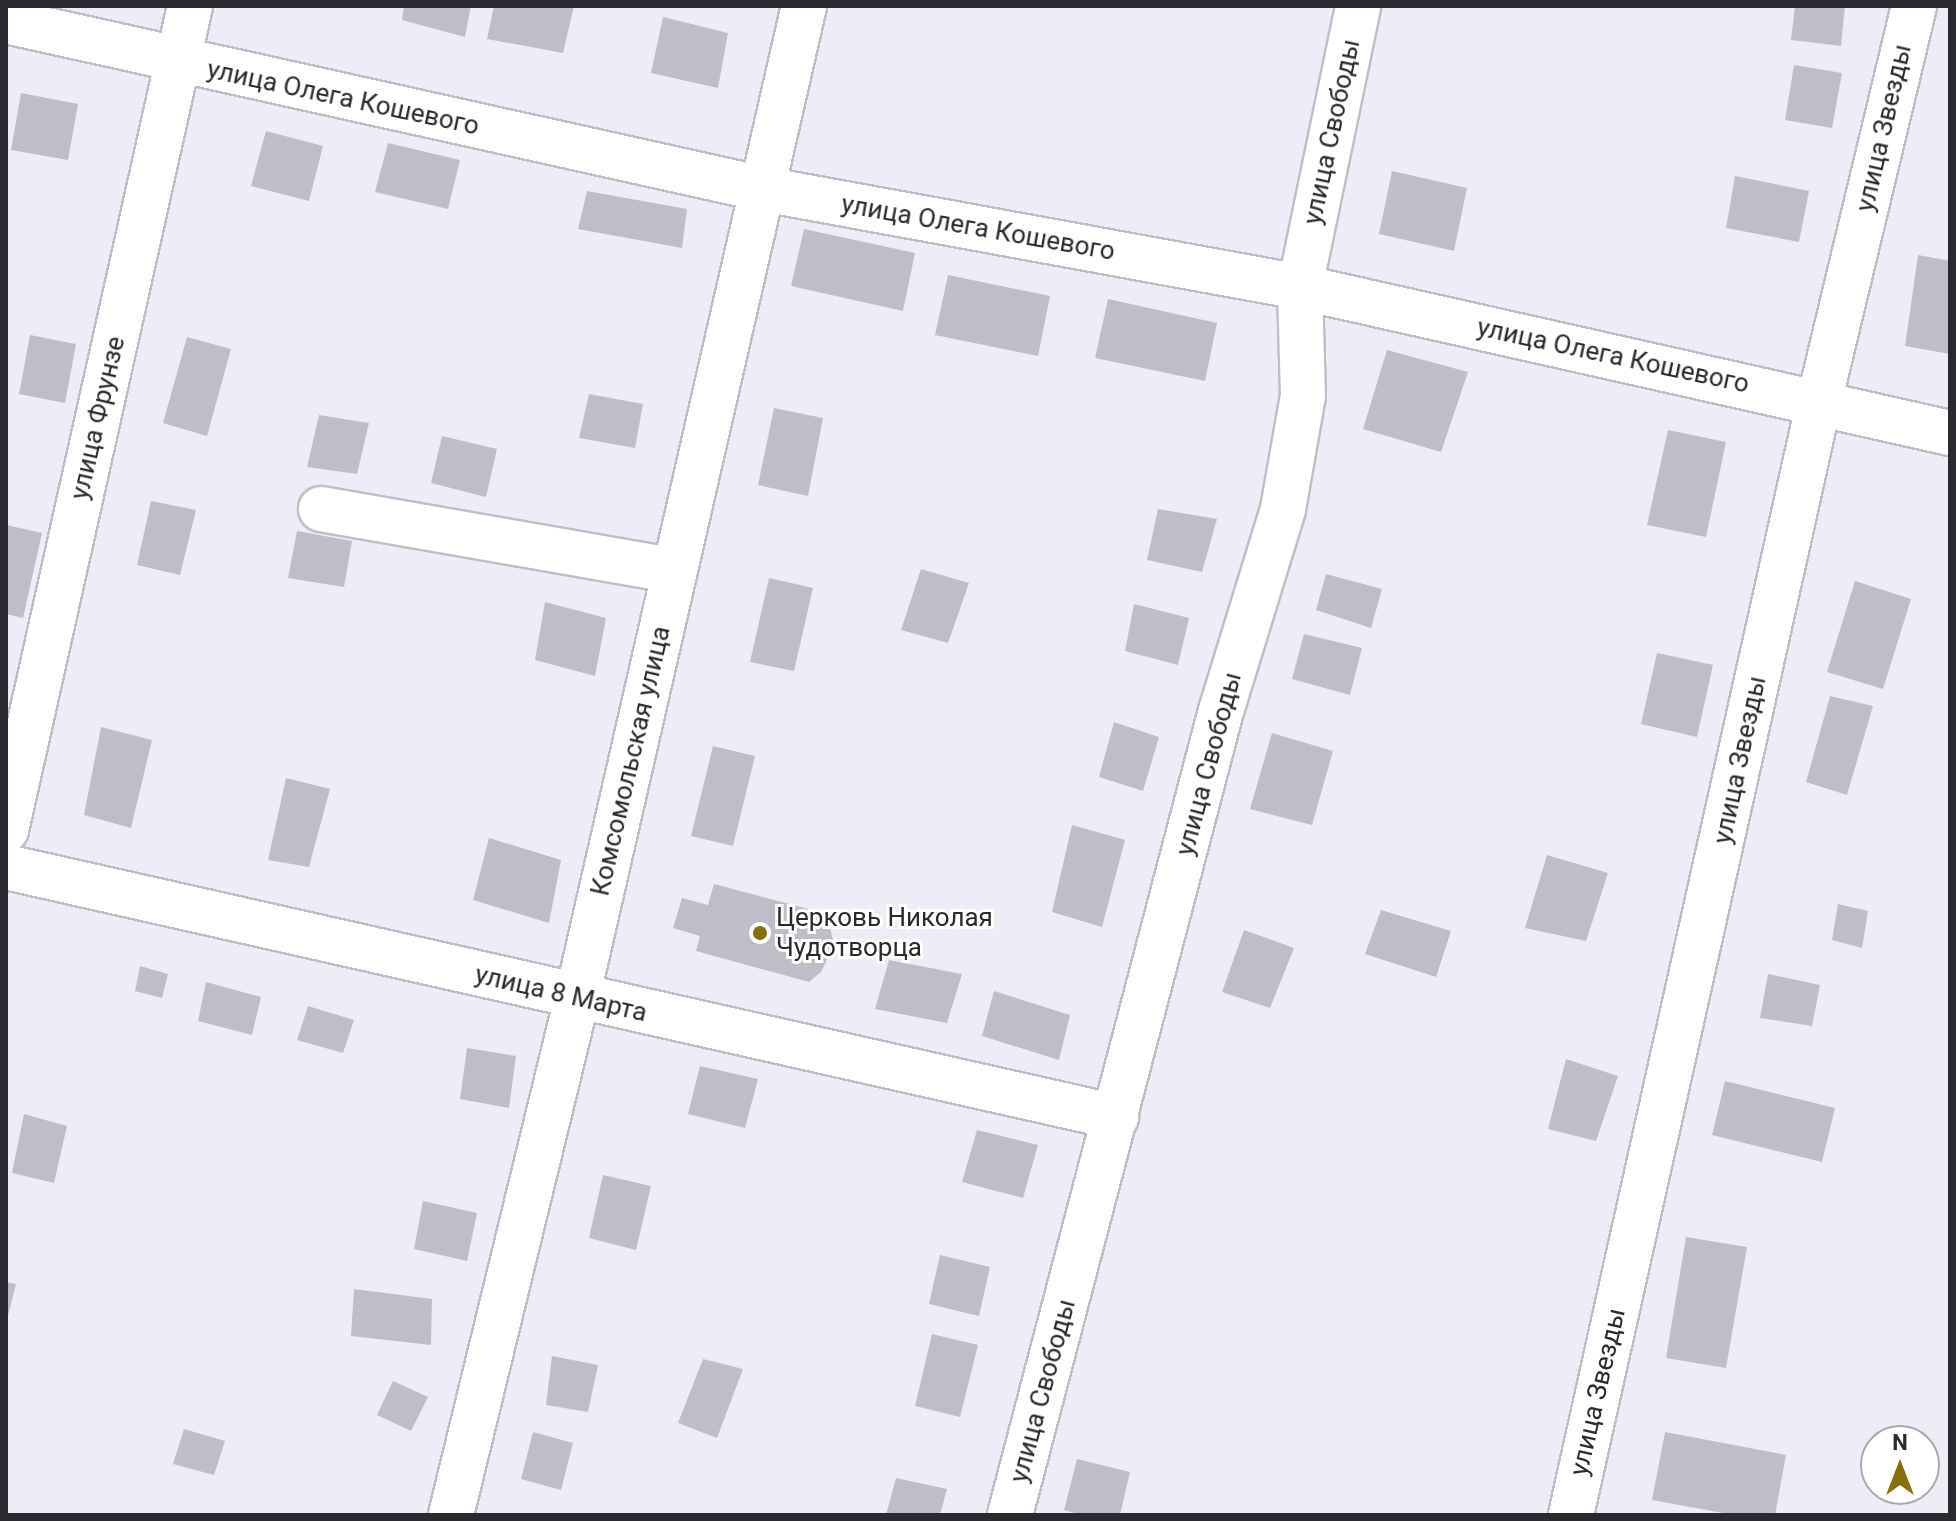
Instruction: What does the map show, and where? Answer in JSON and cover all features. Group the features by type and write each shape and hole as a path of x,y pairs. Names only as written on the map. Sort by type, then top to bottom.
{"street":[{"name":"улица Фрунзе","path":"6,830 190,6"},
{"name":"Комсомольская улица","path":"451,1515 577,998 804,6"},
{"name":"улица Свободы","path":"1010,1515 1221,711 1283,509 1303,396 1300,287 1358,6"},
{"name":"улица Звезды","path":"1571,1515 1819,402 1914,6"},
{"name":"улица Олега Кошевого","path":"6,21 177,62 763,189 1300,287 1950,433"},
{"path":"321,509 675,571"},
{"name":"улица 8 Марта","path":"6,867 1116,1117"}],"building":[{"path":"404,6 471,6 465,37 402,20"},
{"path":"494,6 574,6 563,53 487,39"},
{"path":"1795,6 1845,6 1841,46 1791,40"},
{"path":"663,17 728,33 718,88 651,73"},
{"path":"1794,65 1842,73 1832,128 1785,120"},
{"path":"21,93 78,104 68,160 11,150"},
{"path":"266,131 323,146 309,201 251,186"},
{"path":"388,143 460,160 448,209 375,192"},
{"path":"1392,171 1467,188 1454,251 1379,234"},
{"path":"1735,176 1809,191 1799,242 1726,228"},
{"path":"587,191 687,209 682,248 578,229"},
{"path":"804,229 915,253 903,311 791,286"},
{"path":"1918,255 1950,261 1950,354 1905,346"},
{"path":"948,275 1050,296 1038,356 935,335"},
{"path":"1108,299 1217,323 1205,381 1095,358"},
{"path":"30,335 76,344 65,403 19,394"},
{"path":"187,337 231,349 207,436 163,423"},
{"path":"1387,350 1468,372 1441,452 1363,429"},
{"path":"589,394 643,404 635,448 579,438"},
{"path":"774,408 823,418 808,496 758,485"},
{"path":"319,415 369,423 357,474 307,467"},
{"path":"1668,430 1726,442 1706,537 1647,525"},
{"path":"442,436 497,449 486,497 431,483"},
{"path":"151,501 196,510 180,575 137,565"},
{"path":"1158,509 1217,519 1202,572 1147,560"},
{"path":"6,525 42,533 23,618 6,614"},
{"path":"297,531 352,541 344,587 288,578"},
{"path":"921,569 969,583 948,643 901,630"},
{"path":"1326,574 1382,589 1371,628 1316,610"},
{"path":"769,578 813,588 794,671 750,662"},
{"path":"1855,581 1911,599 1883,689 1827,672"},
{"path":"545,602 606,618 595,676 535,660"},
{"path":"1134,604 1189,618 1178,665 1125,651"},
{"path":"1304,634 1362,648 1350,695 1292,679"},
{"path":"1657,653 1713,665 1697,737 1641,724"},
{"path":"1830,696 1873,706 1847,795 1806,782"},
{"path":"1114,722 1159,737 1143,791 1099,777"},
{"path":"101,727 152,740 131,828 84,815"},
{"path":"1272,733 1333,751 1312,825 1250,809"},
{"path":"713,746 755,756 733,846 691,836"},
{"path":"286,778 330,789 309,867 268,860"},
{"path":"1072,825 1125,840 1102,927 1052,912"},
{"path":"489,838 561,860 549,923 473,900"},
{"path":"1547,855 1608,873 1586,941 1525,928"},
{"name":"Церковь Николая Чудотворца","path":"714,884 827,914 834,945 821,972 809,982 696,951 700,936 673,928 682,898 708,905"},
{"path":"1838,904 1868,911 1862,948 1832,940"},
{"path":"1381,910 1451,931 1436,977 1365,954"},
{"path":"1244,930 1294,948 1270,1008 1222,992"},
{"path":"889,960 962,974 947,1023 875,1009"},
{"path":"140,966 168,974 162,998 135,991"},
{"path":"1768,974 1820,985 1812,1026 1760,1018"},
{"path":"206,982 261,997 252,1035 198,1021"},
{"path":"994,991 1070,1015 1059,1060 982,1036"},
{"path":"308,1006 354,1020 343,1053 297,1040"},
{"path":"467,1048 516,1056 509,1108 460,1099"},
{"path":"1566,1059 1618,1076 1596,1141 1548,1129"},
{"path":"700,1066 758,1079 745,1128 688,1114"},
{"path":"1725,1081 1835,1108 1822,1162 1712,1135"},
{"path":"24,1114 67,1126 54,1183 12,1173"},
{"path":"977,1130 1038,1145 1023,1198 962,1182"},
{"path":"603,1175 651,1186 636,1250 589,1238"},
{"path":"423,1201 477,1213 467,1261 414,1249"},
{"path":"1686,1237 1747,1247 1726,1368 1666,1358"},
{"path":"940,1255 990,1267 979,1316 929,1304"},
{"path":"6,1282 16,1284 7,1320 6,1319"},
{"path":"354,1289 432,1299 431,1345 351,1336"},
{"path":"932,1334 978,1345 960,1417 915,1406"},
{"path":"552,1356 598,1365 588,1412 546,1405"},
{"path":"703,1359 743,1369 717,1438 678,1423"},
{"path":"393,1381 428,1397 411,1431 377,1415"},
{"path":"184,1429 225,1441 214,1475 173,1464"},
{"path":"533,1432 573,1443 561,1490 521,1479"},
{"path":"1665,1432 1786,1455 1775,1515 1734,1515 1652,1500"},
{"path":"1077,1459 1130,1472 1120,1515 1082,1515 1064,1510"},
{"path":"896,1478 947,1489 940,1515 886,1515"}],"place":[{"name":"Церковь Николая Чудотворца","path":"760,933"}]}
